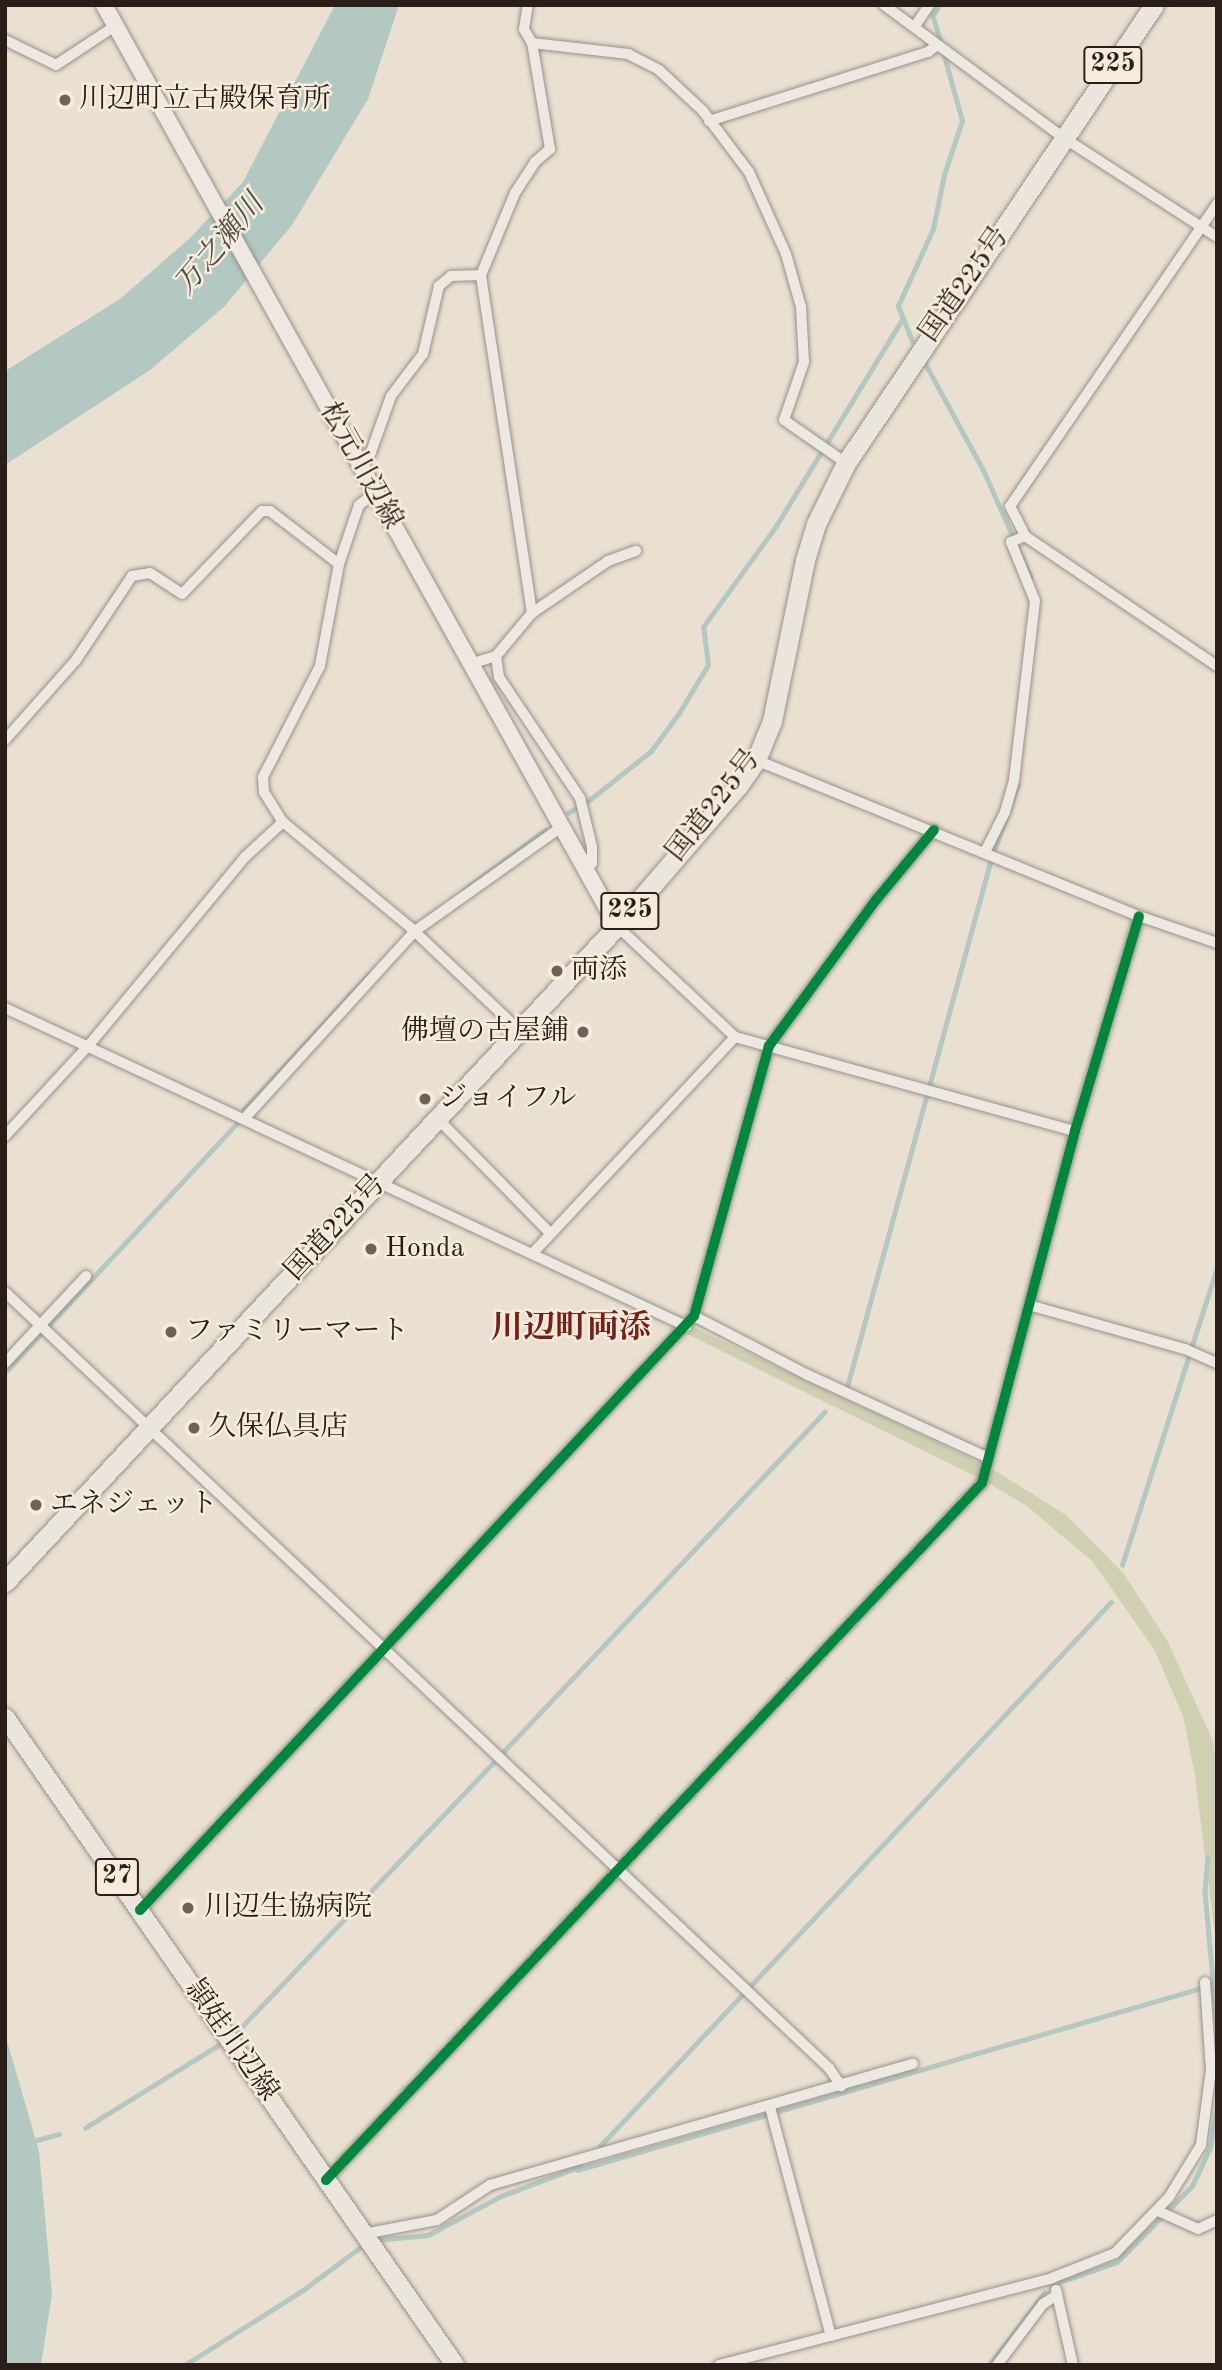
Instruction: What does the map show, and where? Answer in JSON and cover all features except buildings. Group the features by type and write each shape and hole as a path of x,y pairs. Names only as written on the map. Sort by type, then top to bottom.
{"highway":[{"name":"国道225号","path":"5,1582 617,926 757,760 772,721 816,524 846,463 1154,5"}],"main road":[{"name":"松元川辺線","path":"104,5 560,828 617,926"},
{"name":"頴娃川辺線","path":"5,1717 455,2365"}],"street":[{"path":"528,5 524,29 532,44 551,149 535,162 519,187 481,275 532,613"},
{"path":"884,5 1064,138 1217,237"},
{"path":"915,26 929,5"},
{"path":"5,40 56,65 115,26"},
{"path":"532,44 628,54 677,83 709,121 759,188 786,254 802,307 804,362 784,420 822,449 846,463"},
{"path":"709,121 942,49"},
{"path":"991,852 1011,794 1035,601 1010,506 1217,204"},
{"path":"360,466 371,452 391,396 423,354 439,286 450,275 481,275"},
{"path":"375,493 359,505 339,564 320,666 263,777 264,792 283,822 413,930 520,1031"},
{"path":"5,740 76,660 132,576 150,573 182,594 261,511 270,510 339,564"},
{"path":"1019,538 1217,666"},
{"path":"470,664 496,656 532,613 608,561 636,551"},
{"path":"496,656 499,677 580,798 592,847 592,863 586,871"},
{"path":"757,760 991,852 1139,915 1217,943"},
{"path":"5,1136 89,1045 245,857 283,822"},
{"path":"244,1119 413,930 560,828"},
{"path":"141,1910 386,1651 694,1316 768,1046 876,900 934,830"},
{"path":"326,2180 982,1483 986,1457 1075,1131 1139,915"},
{"path":"617,926 735,1037 1075,1131"},
{"path":"5,1008 686,1326"},
{"path":"532,1254 735,1037"},
{"path":"438,1119 550,1232"},
{"path":"5,1363 44,1329 86,1276"},
{"path":"5,1292 152,1426 386,1651 829,2068 841,2086"},
{"path":"1029,1305 1190,1350 1217,1363"},
{"path":"694,1316 808,1375 986,1457"},
{"path":"719,2365 1052,2278 1115,2253 1161,2214 1193,2165 1201,2146 1214,2070 1205,1982"},
{"path":"368,2239 437,2220 490,2185 771,2111 913,2064"},
{"path":"771,2111 831,2336"},
{"path":"1161,2214 1198,2229 1217,2220"},
{"path":"1052,2278 1073,2365"},
{"path":"997,2365 1043,2304 1057,2294"}],"green space":[{"path":"693,1327 989,1467 1066,1515 1124,1574 1168,1642 1212,1739 1217,1763 1217,1952 1195,1776 1183,1716 1154,1649 1092,1561 1027,1506 985,1481 687,1334"}],"water":[{"name":"万之瀬川","path":"335,5 399,5 368,99 292,225 224,307 150,370 5,465 5,371 120,299 189,239 243,182"},
{"path":"5,2034 39,2151 52,2294 41,2365 5,2365"}],"waterway":[{"path":"940,5 933,16 941,43"},
{"path":"912,341 898,306 933,229 944,175 962,121 943,52"},
{"path":"588,801 651,751 679,713 708,665 703,627 776,526 901,321"},
{"path":"924,361 983,469 1031,577"},
{"path":"847,1387 991,859 1018,785"},
{"path":"568,813 579,806"},
{"path":"464,890 545,830"},
{"path":"244,1109 369,974"},
{"path":"5,1372 237,1123"},
{"path":"1122,1565 1217,1268"},
{"path":"503,1752 825,1412"},
{"path":"600,2146 1111,1602"},
{"path":"1217,1735 1217,1747"},
{"path":"233,2036 493,1763"},
{"path":"1208,1857 1205,1892 1217,2025"},
{"path":"577,2170 1201,1988"},
{"path":"85,2128 225,2041"},
{"path":"1060,2282 1117,2262 1192,2186 1210,2148 1217,2105"},
{"path":"33,2141 59,2134"},
{"path":"375,2240 428,2235 501,2196 581,2166"},
{"path":"185,2365 303,2290 366,2243"},
{"path":"989,2365 1044,2293"}],"cycle path":[{"path":"140,1910 694,1316 769,1046 876,900 934,830"},
{"path":"326,2180 982,1483 1075,1131 1139,916"}],"place":[{"name":"川辺町立古殿保育所","path":"65,100"},
{"name":"両添","path":"557,971"},
{"name":"佛壇の古屋鋪","path":"583,1032"},
{"name":"ジョイフル","path":"425,1099"},
{"name":"Honda","path":"371,1249"},
{"name":"ファミリーマート","path":"171,1332"},
{"name":"久保仏具店","path":"194,1428"},
{"name":"エネジェット","path":"36,1505"},
{"name":"川辺生協病院","path":"188,1908"}],"district":[{"name":"川辺町両添","path":"571,1329"}]}
